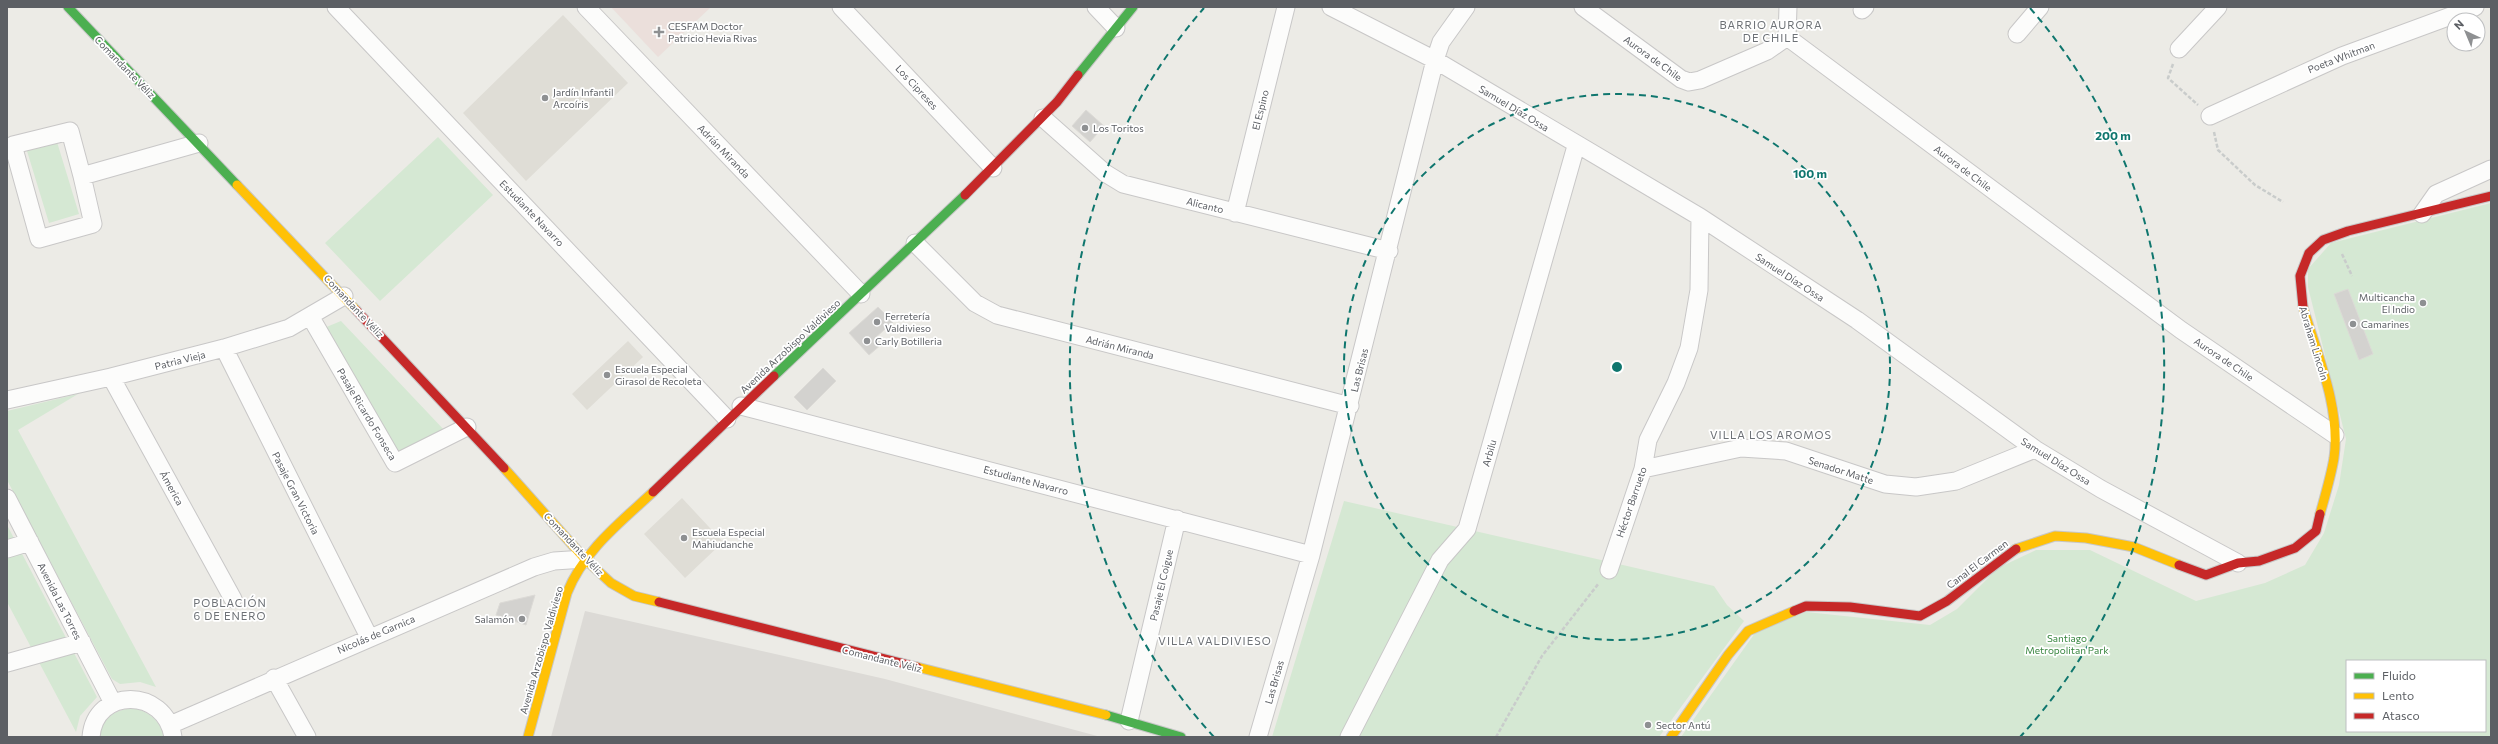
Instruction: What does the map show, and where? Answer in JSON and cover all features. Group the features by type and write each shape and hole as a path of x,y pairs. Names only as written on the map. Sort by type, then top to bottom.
{"street":[{"name":"Comandante Véliz","path":"68,7 344,296 467,427 585,559 611,583 634,596 1129,721 1181,737"},
{"name":"Estudiante Navarro","path":"336,7 728,419"},
{"name":"Adrián Miranda","path":"586,7 861,294"},
{"name":"Los Cipreses","path":"841,7 993,168"},
{"path":"1096,7 1116,28"},
{"name":"Avenida Arzobispo Valdivieso","path":"528,737 566,593 585,559 600,541 915,243 1043,118 1133,7"},
{"name":"El Espino","path":"1235,213 1286,7"},
{"name":"Samuel Díaz Ossa","path":"1331,7 1436,60 1576,146 1700,217 1857,320 2035,449 2101,489 2238,563"},
{"name":"Las Brisas","path":"1258,737 1311,555 1350,406 1441,42 1466,7"},
{"name":"Aurora de Chile","path":"1583,7 1681,78 1689,82 1700,80 1767,51 1787,37 2169,321 2335,435"},
{"path":"1787,37 1788,7"},
{"path":"2017,34 2040,7"},
{"path":"2179,49 2218,7"},
{"name":"Poeta Whitman","path":"2210,116 2342,56 2475,7"},
{"name":"Alicanto","path":"1043,118 1105,173 1123,184 1389,251"},
{"path":"70,131 82,176 93,224 39,239 13,145 70,131"},
{"path":"82,176 199,143"},
{"name":"Arbilu","path":"1350,737 1440,560 1467,529 1576,146"},
{"path":"2422,214 2436,194 2491,169"},
{"name":"Abraham Lincoln","path":"2335,435 2329,394 2301,300 2300,276 2309,253 2323,240 2392,218 2422,214 2491,196"},
{"name":"Héctor Barrueto","path":"1610,570 1643,469 1648,440 1676,383 1689,348 1699,290 1700,217"},
{"name":"Adrián Miranda","path":"915,243 974,303 997,315 1350,406"},
{"name":"Patria Vieja","path":"7,400 111,377 224,348 289,328 344,296"},
{"name":"Pasaje Ricardo Fonseca","path":"310,316 395,463 467,427"},
{"name":"Pasaje Gran Victoria","path":"224,348 369,637"},
{"name":"Ámerica","path":"111,377 233,599"},
{"name":"Estudiante Navarro","path":"741,406 1311,555"},
{"name":"Canal El Carmen","path":"1670,737 1728,655 1748,631 1806,606 1850,607 1920,616 1947,601 2015,549 2055,536 2086,538 2134,546 2206,576 2238,563 2259,561 2295,548 2316,531 2334,458 2335,435"},
{"name":"Senador Matte","path":"1643,469 1741,448 1786,451 1885,484 1916,487 1956,481 2035,449"},
{"name":"Avenida Las Torres","path":"7,498 114,703"},
{"name":"Pasaje El Coigue","path":"1129,721 1176,519"},
{"path":"7,549 30,542"},
{"name":"Nicolás de Garnica","path":"172,731 274,678 534,567 554,561 585,559"},
{"path":"7,663 82,642"},
{"path":"274,678 307,737"},
{"path":"91,737 94,722 102,711 114,703 136,699 147,702 156,707 172,731"}],"path":[{"path":"1496,737 1542,656 1610,570"}],"shaded area":[{"name":"CESFAM Doctor Patricio Hevia Rivas","path":"611,7 711,7 658,57"},
{"name":"Jardín Infantil Arcoíris","path":"563,15 628,83 526,181 463,113"},
{"name":"Escuela Especial Girasol de Recoleta","path":"628,341 643,357 587,410 572,394"},
{"name":"Escuela Especial Mahiudanche","path":"682,498 723,542 685,578 644,534"},
{"path":"585,611 885,679 1101,737 551,737"}],"green space":[{"path":"438,137 493,195 380,301 325,243"},
{"path":"57,142 79,214 49,223 27,151"},
{"name":"Santiago Metropolitan Park","path":"2491,203 2491,737 1681,737 1755,633 1806,612 1930,625 1957,609 1998,568 2036,550 2090,550 2196,601 2265,583 2305,565 2324,533 2339,485 2346,439 2308,287 2308,269 2331,243"},
{"path":"341,321 446,432 398,456 324,328"},
{"path":"78,394 18,430 156,687 140,682 120,684 112,679 7,480 7,411"},
{"path":"1344,501 1714,586 1727,605 1744,621 1659,737 1272,737"},
{"path":"7,525 97,697 80,716 76,732 7,602"},
{"path":"135,708 146,712 154,718 160,726 164,737 98,737 103,724 111,715 122,710"}],"building":[{"path":"1086,110 1104,126 1090,142 1072,126"},
{"name":"Camarines","path":"2348,289 2373,354 2359,360 2334,294"},
{"path":"878,307 893,322 875,338 882,344 869,355 849,333"},
{"path":"823,368 836,381 807,410 794,397"},
{"path":"535,595 526,625 496,615 500,603"}],"traffic: fast":[{"path":"68,7 237,185"},
{"path":"1078,75 1133,7"},
{"path":"774,376 965,195"},
{"path":"1106,715 1181,737"}],"traffic: slow":[{"path":"237,185 356,310"},
{"path":"2303,307 2321,362 2331,401 2334,420 2334,458 2330,479 2320,514"},
{"path":"504,468 585,559 611,583 634,596 659,602"},
{"path":"528,737 567,593 574,578 583,563 604,538 653,492"},
{"path":"2016,549 2055,536 2086,538 2134,547 2179,565"},
{"path":"1671,737 1728,655 1748,631 1794,611"},
{"path":"917,667 1106,715"}],"traffic: jam":[{"path":"965,195 1057,102 1078,75"},
{"path":"2303,307 2300,276 2309,253 2323,240 2348,231 2491,196"},
{"path":"356,310 504,468"},
{"path":"653,492 774,376"},
{"path":"2179,565 2206,575 2238,563 2259,561 2295,548 2316,531 2320,514"},
{"path":"1794,611 1806,606 1850,607 1920,616 1947,601 2016,549"},
{"path":"659,602 917,667"}],"place":[{"name":"CESFAM Doctor Patricio Hevia Rivas","path":"659,32"},
{"name":"Jardín Infantil Arcoíris","path":"545,98"},
{"name":"Los Toritos","path":"1085,128"},
{"name":"Multicancha El Indio","path":"2423,303"},
{"name":"Ferretería Valdivieso","path":"877,322"},
{"name":"Camarines","path":"2353,324"},
{"name":"Carly Botilleria","path":"867,341"},
{"name":"Escuela Especial Girasol de Recoleta","path":"607,375"},
{"name":"Escuela Especial Mahiudanche","path":"684,538"},
{"name":"Salamón","path":"522,619"},
{"name":"Sector Antú","path":"1648,725"}],"district":[{"name":"BARRIO AURORA DE CHILE","path":"1771,30"},
{"name":"VILLA LOS AROMOS","path":"1771,434"},
{"name":"POBLACIÓN 6 DE ENERO","path":"230,608"},
{"name":"VILLA VALDIVIESO","path":"1215,640"}]}
